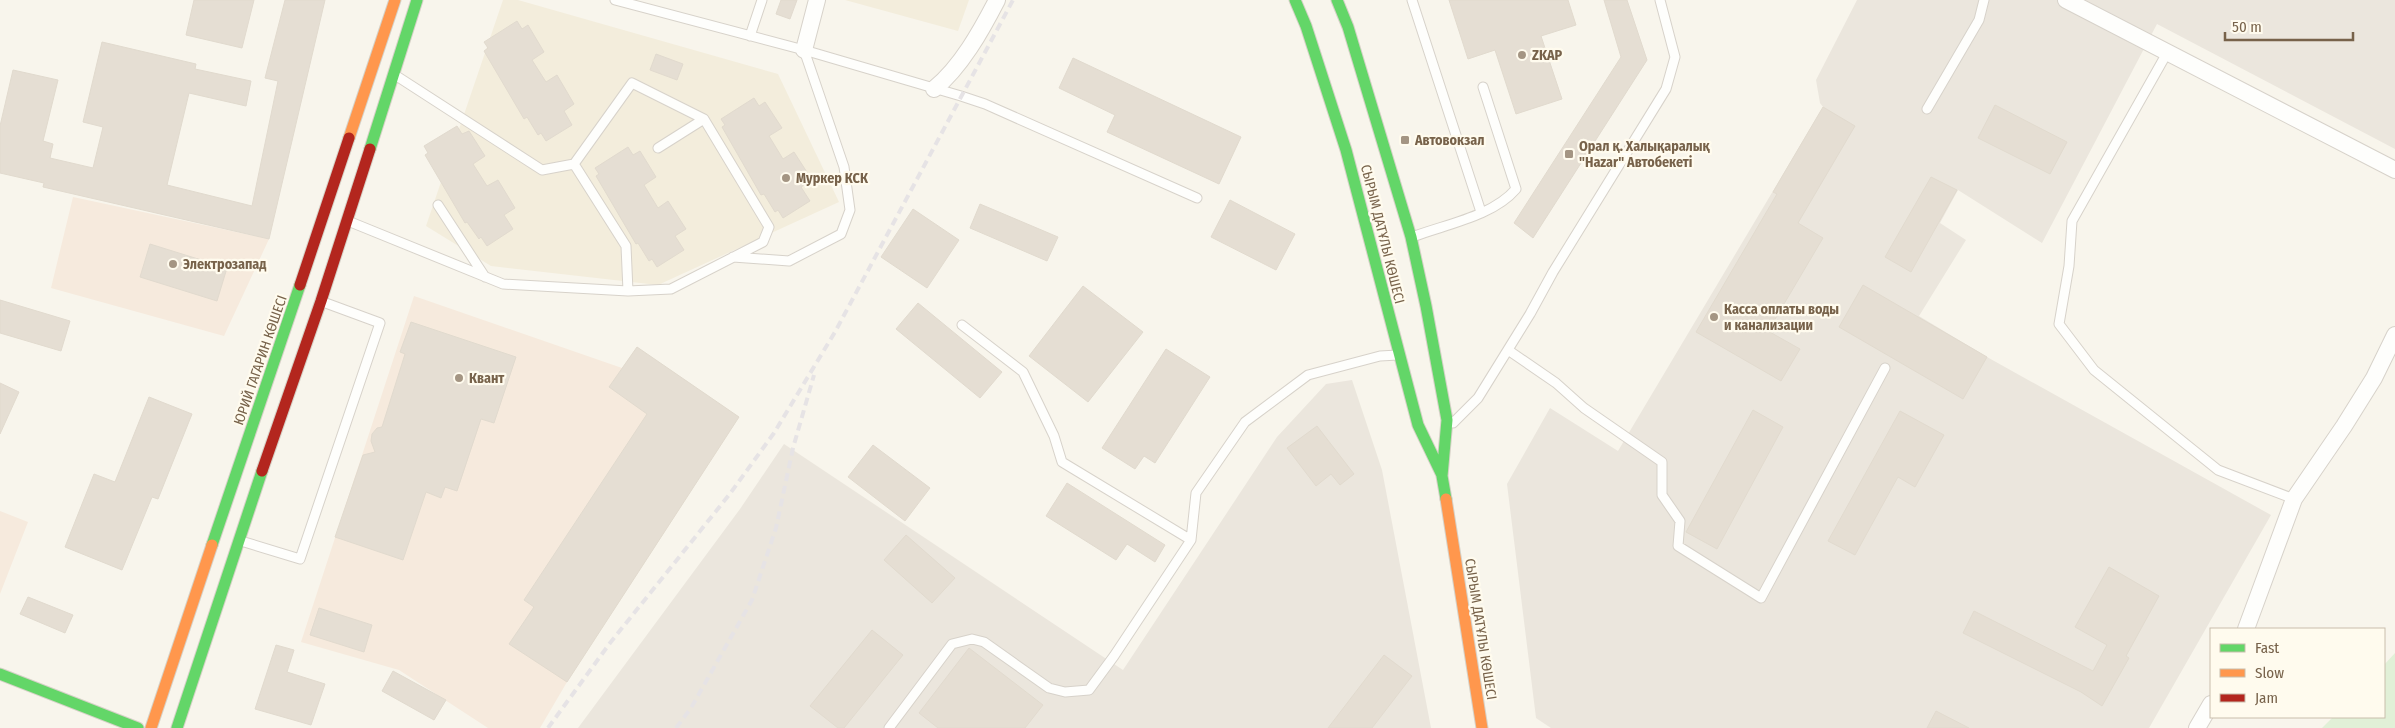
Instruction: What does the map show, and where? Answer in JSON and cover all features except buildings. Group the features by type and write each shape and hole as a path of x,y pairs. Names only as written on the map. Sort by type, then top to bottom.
{"main road":[{"name":"ЮРИЙ ГАГАРИН КӨШЕСІ","path":"177,728 238,540 321,301 336,214 395,0"},
{"name":"ЮРИЙ ГАГАРИН КӨШЕСІ","path":"152,728 336,214 393,74 417,0"},
{"name":"СЫРЫМ ДАТҰЛЫ КӨШЕСІ","path":"1294,0 1306,26 1346,150 1393,313 1398,355 1418,425 1442,476"},
{"name":"СЫРЫМ ДАТҰЛЫ КӨШЕСІ","path":"1337,0 1348,27 1411,237 1421,307 1447,420 1442,476 1482,728"},
{"path":"0,674 138,728"}],"street":[{"path":"804,50 817,0"},
{"path":"934,89 947,78 985,23 997,0"},
{"path":"2066,0 2395,170"},
{"path":"2246,628 2294,499 2364,394 2395,335"},
{"path":"2197,728 2210,706"}],"lane":[{"path":"615,0 804,50 985,104 1198,198"},
{"path":"750,36 762,0"},
{"path":"1412,0 1482,212"},
{"path":"1446,430 1478,398 1666,89 1676,57 1660,0"},
{"path":"1927,109 1979,20 1984,0"},
{"path":"732,258 789,261 840,234 850,210 844,167 804,50"},
{"path":"2167,53 2072,221 2069,266 2059,324 2094,370 2218,470 2294,499"},
{"path":"336,214 503,284 628,291 671,289 763,242 769,227 704,118 632,83 574,164 542,170 393,74"},
{"path":"1411,237 1482,212 1508,198 1516,189 1483,87"},
{"path":"658,148 704,118"},
{"path":"574,164 626,246 628,291"},
{"path":"438,205 485,277"},
{"path":"238,540 300,559 380,323 321,301"},
{"path":"962,325 1023,372 1054,436 1062,462 1191,540"},
{"path":"1508,350 1556,383 1584,408 1662,462 1662,496 1680,520 1678,546 1761,598 1884,368"},
{"path":"889,728 952,644 972,639 984,642 1050,688 1065,692 1089,690 1114,656 1191,540 1196,494 1245,422 1308,375 1380,356 1398,355"}],"shaded area":[{"path":"503,0 518,0 778,74 839,202 658,285 491,266 426,226"},
{"path":"845,0 969,0 958,31"},
{"path":"1857,0 2395,0 2395,149 2157,24 2042,243 1958,190 1940,223 1966,240 1919,316 1987,357 2271,515 2149,728 1551,728 1536,718 1507,484 1550,408 1618,451 1823,107 1820,103 1816,80"},
{"name":"Электрозапад","path":"73,197 269,239 224,336 51,288"},
{"name":"Квант","path":"414,296 622,368 637,347 739,417 567,682 540,728 488,728 399,670 301,642"},
{"path":"1352,380 1382,470 1431,728 578,728 740,509 784,444 1123,670 1277,437 1326,384"},
{"path":"0,511 28,522 0,594"}],"green space":[{"path":"2395,653 2395,728 2322,728 2332,718 2385,718 2385,664"}],"railway":[{"path":"548,728 610,643 729,495 774,433 835,332 1013,0"},
{"path":"676,728 691,708 752,600 776,528 793,448 814,375"}],"traffic: fast":[{"path":"370,149 417,0"},
{"path":"1295,0 1306,26 1346,150 1418,425 1442,475"},
{"path":"1337,0 1348,27 1411,237 1447,420 1442,476 1446,499"},
{"path":"212,545 300,285"},
{"path":"177,728 262,471"},
{"path":"0,674 138,728"}],"traffic: slow":[{"path":"349,138 395,0"},
{"path":"1446,499 1482,728"},
{"path":"151,728 212,545"}],"traffic: jam":[{"path":"300,285 349,138"},
{"path":"262,471 321,301 370,149"}],"place":[{"name":"ZKAP","path":"1522,55"},
{"name":"Автовокзал","path":"1405,140"},
{"name":"Орал қ. Халықаралық \"Hazar\" Автобекеті","path":"1569,154"},
{"name":"Муркер КСК","path":"786,178"},
{"name":"Электрозапад","path":"173,264"},
{"name":"Касса оплаты воды и канализации","path":"1714,317"},
{"name":"Квант","path":"459,378"}]}
